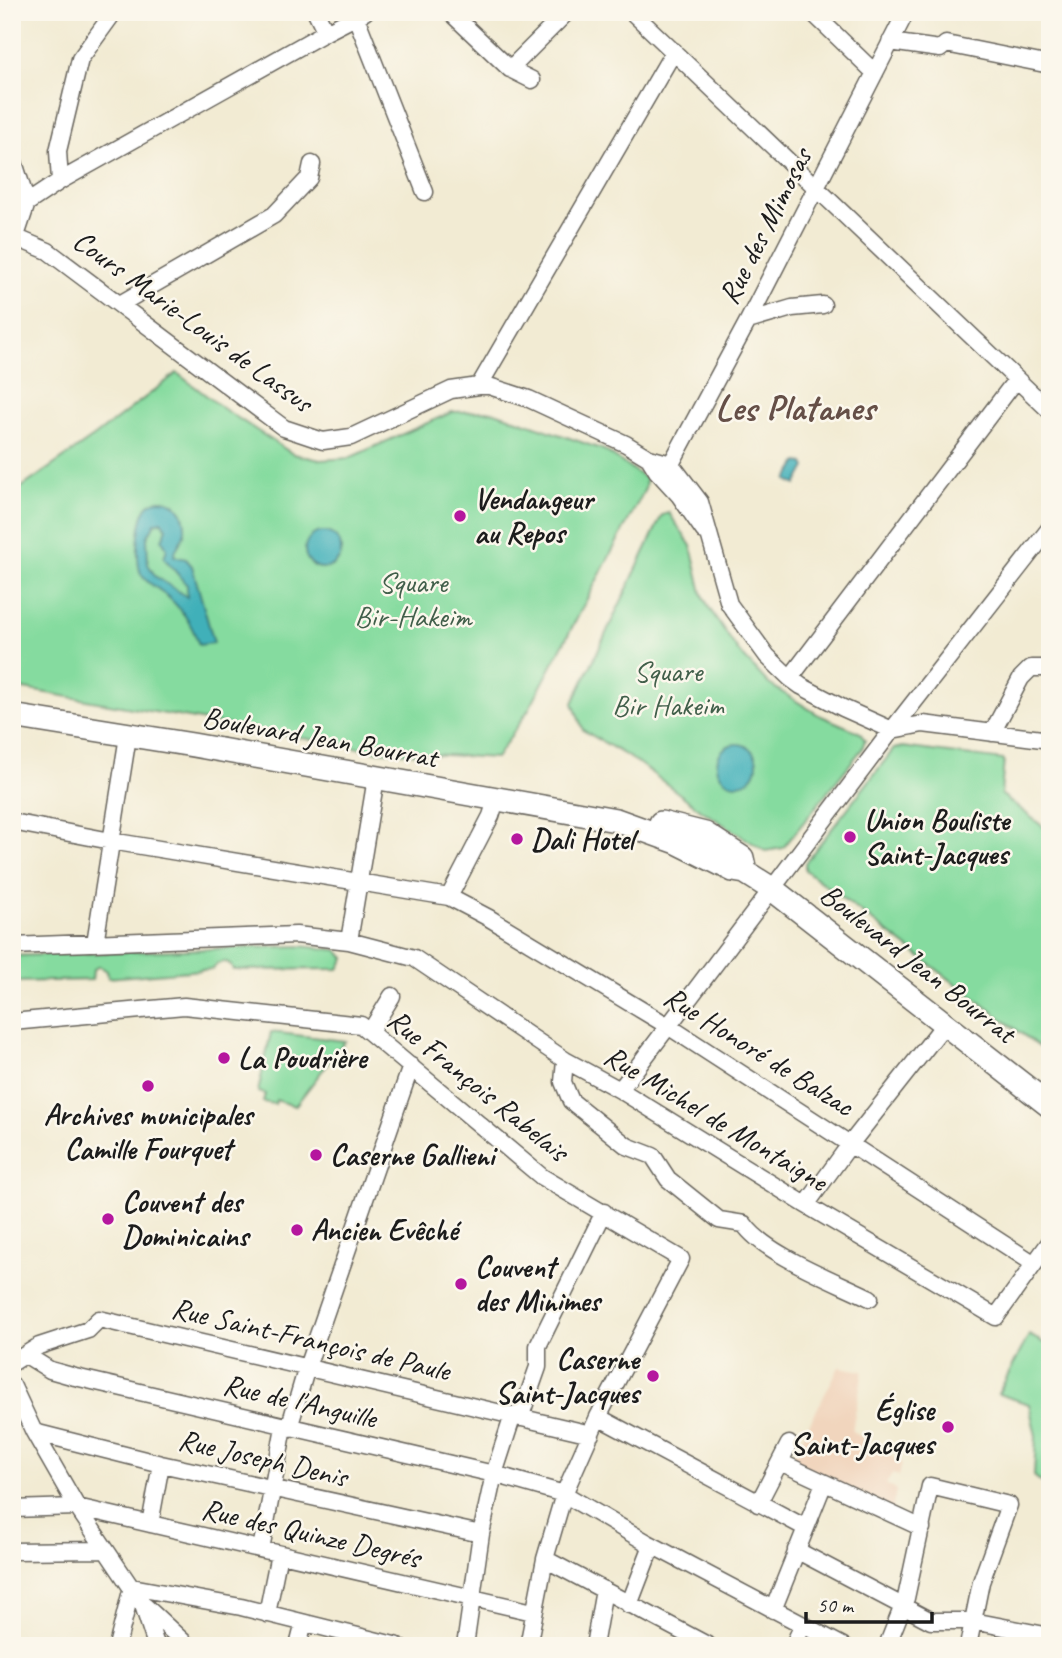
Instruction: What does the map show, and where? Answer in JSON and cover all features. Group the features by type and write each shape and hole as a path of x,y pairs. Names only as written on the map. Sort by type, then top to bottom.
{"main road":[{"name":"Boulevard Jean Bourrat","path":"12,716 616,820 643,819 705,834 742,858 745,872 772,888 1050,1106"}],"street":[{"path":"60,181 58,151 80,59 114,12"},
{"path":"316,12 326,32"},
{"path":"450,12 510,69 533,80"},
{"path":"510,69 567,12"},
{"path":"632,12 1050,411"},
{"path":"812,12 875,73"},
{"name":"Rue des Mimosas","path":"671,464 748,321 906,12"},
{"path":"14,236 27,203 60,181 360,15 425,192"},
{"path":"890,42 940,49 946,44 1050,65"},
{"path":"479,386 674,51"},
{"path":"12,156 27,203"},
{"path":"120,304 274,215 309,178 312,164"},
{"name":"Cours Marie-Louis de Lassus","path":"14,236 48,251 284,428 323,441 351,437 451,390 489,386 529,400 626,444 649,458 671,464 700,502 710,542 733,610 767,656 790,678 843,708 892,730"},
{"path":"748,321 793,308 823,305"},
{"path":"790,678 1016,380"},
{"name":"Cours Marie-Louis de Lassus","path":"649,458 679,495 710,542"},
{"path":"620,1090 892,730 1050,528"},
{"path":"992,733 1021,678 1031,668 1050,668"},
{"path":"892,730 923,724 1050,740"},
{"path":"95,943 128,736"},
{"path":"349,941 376,778"},
{"path":"449,897 491,816 496,800"},
{"name":"Rue Honoré de Balzac","path":"12,822 449,897 489,918 668,1026 1033,1263"},
{"name":"Rue Michel de Montaigne","path":"12,946 296,935 349,941 414,958 565,1060 620,1090 806,1205 996,1317 1033,1263"},
{"path":"370,1032 392,996"},
{"name":"Rue François Rabelais","path":"12,1023 184,1006 360,1024 542,1177 681,1259 598,1418"},
{"path":"806,1205 944,1025"},
{"path":"565,1060 563,1082 571,1101 627,1146 653,1156 668,1179 719,1220 744,1224 752,1236 784,1255 870,1298"},
{"path":"261,1549 287,1427 411,1066"},
{"path":"465,1646 481,1534 494,1474 538,1367 538,1346 604,1212"},
{"path":"1033,1263 1050,1242"},
{"name":"Rue Saint-François de Paule","path":"19,1359 39,1346 88,1330 99,1319 591,1434"},
{"name":"Rue de l'Anguille","path":"19,1359 50,1370 494,1474 564,1494 652,1545 843,1646"},
{"path":"12,1385 34,1432 77,1507 143,1605 158,1646"},
{"path":"528,1646 545,1559 564,1494 598,1418 806,1528"},
{"name":"Rue Joseph Denis","path":"34,1432 161,1464 481,1534"},
{"path":"758,1503 789,1444"},
{"path":"780,1462 922,1528"},
{"path":"150,1524 161,1464"},
{"path":"773,1610 824,1483"},
{"path":"887,1646 903,1606 930,1486 1007,1511 981,1583 968,1646"},
{"name":"Rue des Quinze Degrés","path":"12,1509 77,1507 533,1612"},
{"path":"629,1605 652,1545"},
{"path":"12,1551 104,1550"},
{"path":"796,1550 931,1621 973,1621 1050,1636"},
{"path":"267,1614 279,1554"},
{"path":"545,1559 709,1646"},
{"path":"132,1587 267,1614 398,1646"},
{"path":"117,1646 132,1587"},
{"path":"594,1646 604,1590"},
{"path":"143,1605 188,1646"},
{"path":"298,1646 304,1623"},
{"path":"793,1646 803,1625"}],"shaded area":[{"path":"839,1367 863,1371 852,1431 902,1463 899,1476 892,1473 886,1484 896,1490 892,1511 790,1461"}],"green space":[{"name":"Square Bir-Hakeim","path":"177,373 224,409 293,454 320,460 349,458 452,412 492,411 604,450 646,479 645,489 529,709 496,758 376,751 12,687 12,494 95,436"},
{"name":"Square Bir Hakeim","path":"669,513 691,546 702,593 709,608 739,652 769,684 819,715 859,732 865,740 862,749 783,848 765,851 701,810 637,762 583,730 573,703 662,515"},
{"path":"902,747 1004,760 1001,794 1050,832 1050,1055 805,870 805,863 894,749"},
{"path":"300,946 337,950 345,958 339,969 233,970 224,962 213,969 108,978 107,971 99,966 93,970 92,980 12,982 12,956"},
{"path":"271,1032 345,1041 295,1106 276,1100 275,1104 263,1102 265,1094 258,1092"},
{"path":"1029,1335 1050,1346 1050,1482 1046,1486 1034,1476 1036,1436 1029,1404 998,1394"}],"water":[{"path":"798,462 804,463 806,467 796,485 787,480"},
{"path":"159,500 175,505 184,518 185,530 174,556 186,559 192,566 214,643 199,645 193,629 180,609 141,574 138,559 142,518 150,504","holes":["161,521 167,528 162,540 167,548 164,558 187,585 187,597 155,576 148,564 147,538 155,523"]},
{"path":"323,532 336,537 341,550 336,563 323,568 310,563 305,550 310,537"},
{"path":"737,744 751,750 757,764 751,778 737,784 723,778 717,764 723,750"}],"place":[{"name":"Vendangeur au Repos","path":"460,516"},
{"name":"Union Bouliste Saint-Jacques","path":"850,837"},
{"name":"Dali Hotel","path":"517,839"},
{"name":"La Poudrière","path":"224,1058"},
{"name":"Archives municipales Camille Fourquet","path":"148,1086"},
{"name":"Caserne Gallieni","path":"316,1155"},
{"name":"Couvent des Dominicains","path":"108,1219"},
{"name":"Ancien Evêché","path":"297,1230"},
{"name":"Couvent des Minimes","path":"461,1284"},
{"name":"Caserne Saint-Jacques","path":"653,1376"},
{"name":"Église Saint-Jacques","path":"948,1427"}],"district":[{"name":"Les Platanes","path":"795,407"}]}
